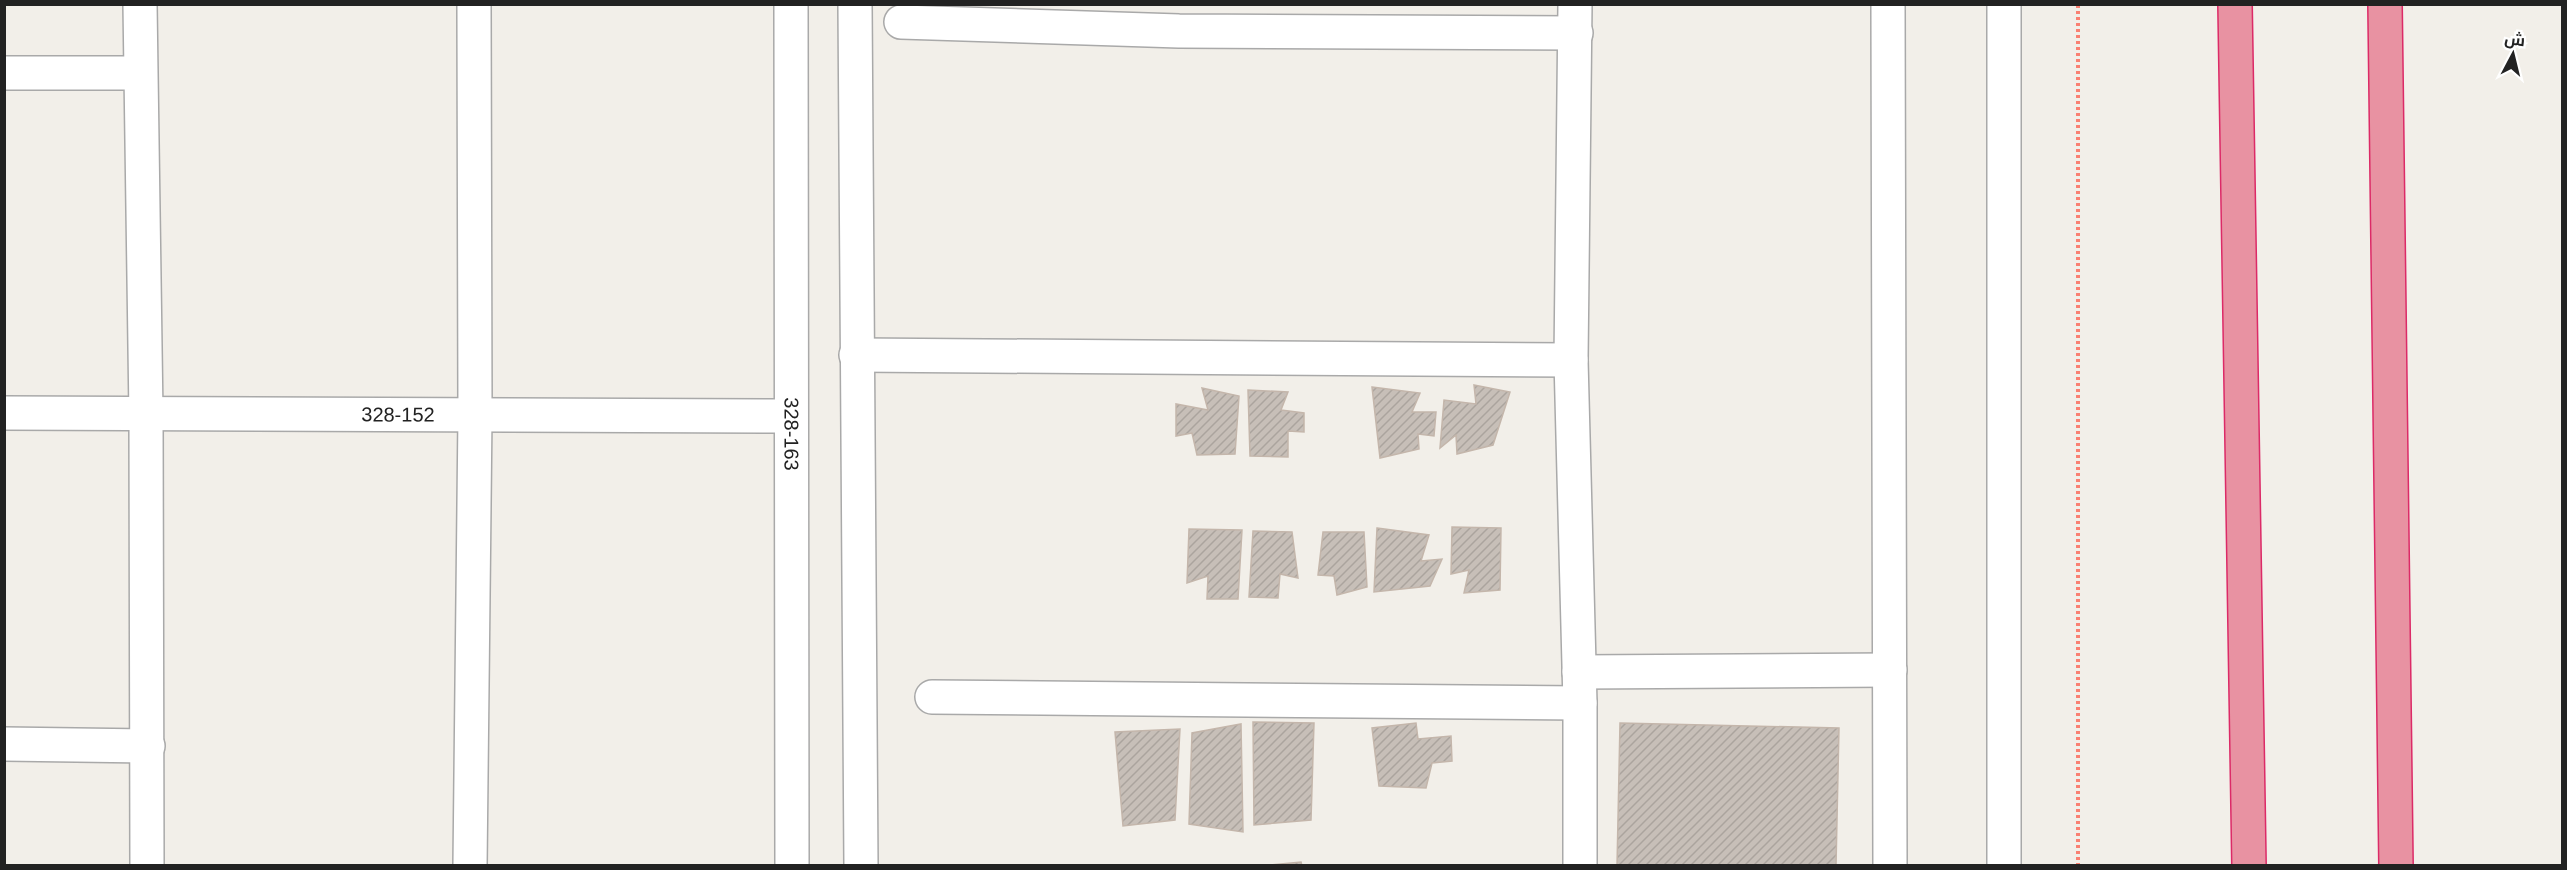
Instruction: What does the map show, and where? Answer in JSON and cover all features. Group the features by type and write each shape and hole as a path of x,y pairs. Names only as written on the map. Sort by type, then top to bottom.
{"highway":[{"path":"2235,4 2248,866"},
{"path":"2385,4 2396,866"}],"street":[{"path":"140,4 139,73 146,415 147,866"},
{"path":"470,866 475,415 474,4"},
{"name":"328-163","path":"791,4 792,866"},
{"path":"855,4 861,866"},
{"path":"1888,4 1890,866"},
{"path":"2004,4 2004,866"},
{"path":"901,22 1179,18 1575,19 1571,360 1580,688 1580,866"},
{"path":"4,73 139,73"},
{"path":"856,355 1571,360"},
{"name":"328-152","path":"4,413 792,416"},
{"path":"932,698 1580,688 1890,669"},
{"path":"4,744 148,746"}],"path":[{"path":"2078,4 2078,866"}],"building":[{"path":"1474,385 1510,392 1493,445 1457,454 1456,435 1440,448 1444,400 1476,404"},
{"path":"1372,387 1420,393 1412,412 1436,412 1434,436 1418,434 1419,449 1380,458"},
{"path":"1202,388 1239,396 1235,454 1197,455 1192,433 1176,436 1176,404 1208,410"},
{"path":"1248,390 1288,392 1281,410 1304,413 1304,432 1288,431 1288,457 1250,456"},
{"path":"1452,527 1501,528 1500,590 1464,593 1469,570 1451,574"},
{"path":"1377,528 1429,535 1421,561 1442,559 1430,586 1374,592"},
{"path":"1189,529 1242,530 1238,599 1207,599 1208,576 1187,583"},
{"path":"1253,531 1292,532 1298,578 1280,574 1278,598 1249,597"},
{"path":"1323,532 1364,532 1367,587 1337,595 1334,576 1318,575"},
{"path":"1253,722 1314,723 1311,820 1254,825"},
{"path":"1416,723 1418,739 1451,736 1452,761 1432,763 1426,788 1379,786 1372,728"},
{"path":"1620,723 1839,728 1836,866 1617,866"},
{"path":"1241,724 1243,832 1189,824 1192,733"},
{"path":"1180,729 1175,820 1123,826 1115,732"},
{"path":"1301,862 1302,866 1259,866"}]}
